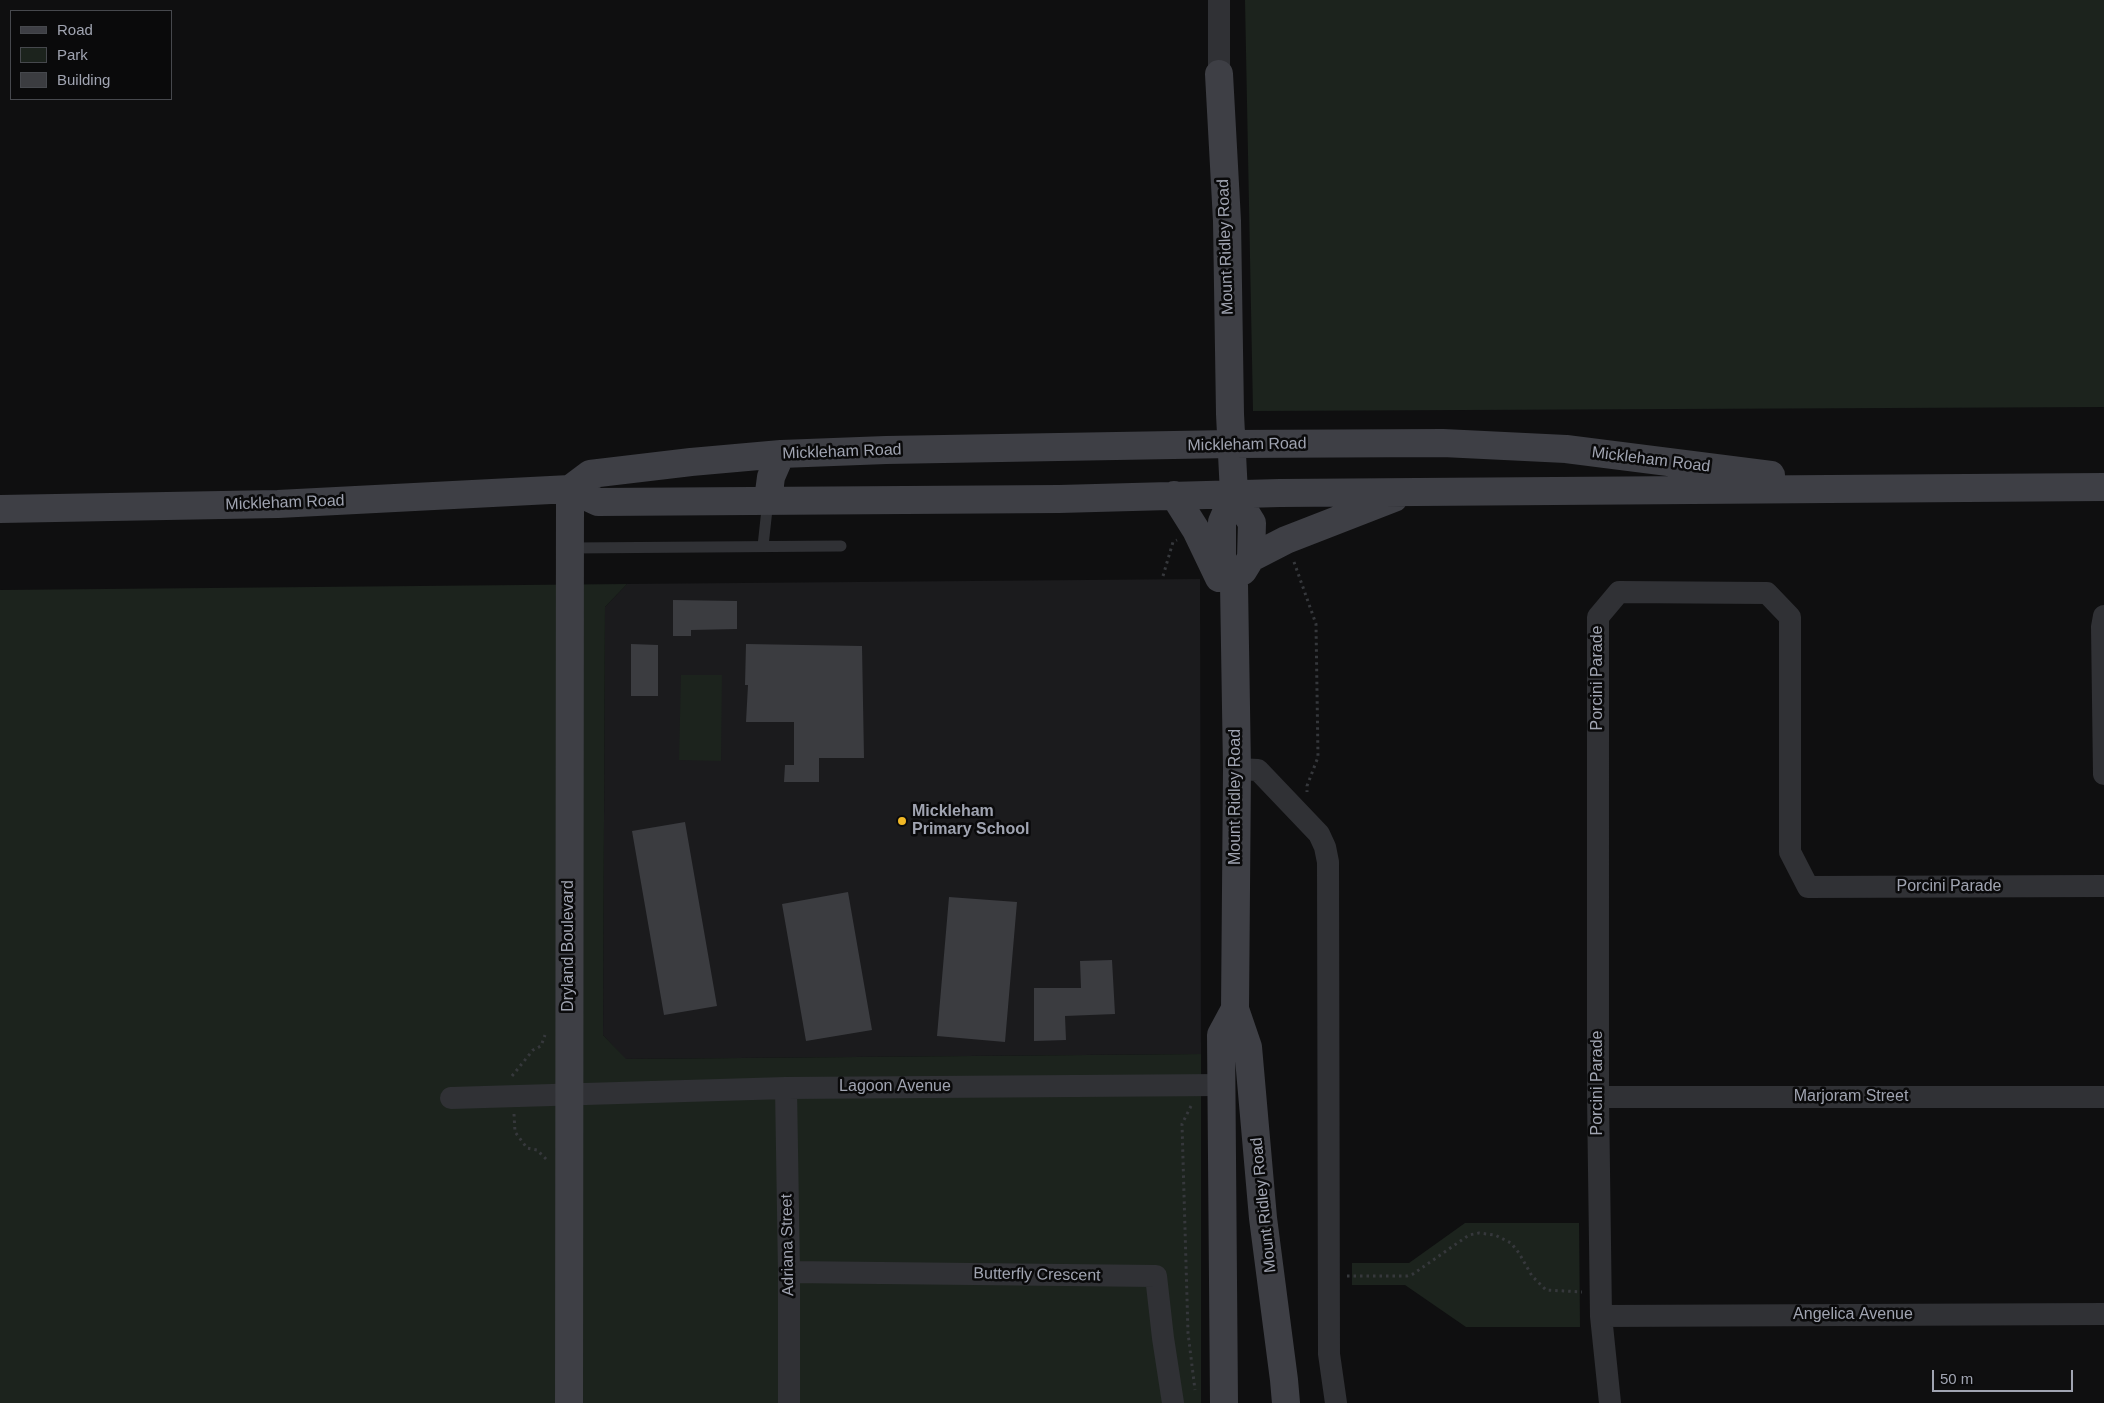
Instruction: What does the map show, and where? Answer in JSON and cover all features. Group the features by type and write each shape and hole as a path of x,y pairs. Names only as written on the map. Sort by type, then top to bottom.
{"main road":[{"name":"Mount Ridley Road","path":"1219,74 1227,221 1234,494 1222,522 1222,560 1234,584 1237,769 1235,1009 1248,1047 1263,1218 1286,1403"},
{"name":"Mickleham Road","path":"570,489 590,474 781,454 886,450 1232,444 1443,443 1566,448 1758,474 1927,488"},
{"path":"768,500 771,477 781,454"},
{"name":"Mickleham Road","path":"0,509 278,504 570,489 598,502 1059,499 1174,495 1409,492 2104,487"},
{"name":"Dryland Boulevard","path":"569,1403 572,548 570,489"},
{"path":"1234,584 1251,558 1286,540 1409,492"},
{"name":"Mount Ridley Road","path":"1234,494 1252,523 1251,558"},
{"path":"1174,495 1196,530 1234,611"},
{"name":"Mount Ridley Road","path":"1224,1403 1211,1085 1221,1035 1235,1009"}],"street":[{"name":"Mount Ridley Road","path":"1219,0 1219,74"},
{"name":"Porcini Parade","path":"1610,1403 1601,1316 1598,1097 1598,617 1619,592 1767,593 1790,617 1790,852 1808,887 2104,886"},
{"path":"2104,616 2102,627 2104,774"},
{"path":"1237,769 1258,770 1319,834 1326,847 1328,862 1329,1354 1336,1403"},
{"name":"Lagoon Avenue","path":"451,1098 786,1088 1211,1085"},
{"name":"Adriana Street","path":"786,1088 789,1403"},
{"name":"Marjoram Street","path":"1598,1097 2104,1097"},
{"name":"Butterfly Crescent","path":"789,1272 1156,1276 1173,1403"},
{"name":"Angelica Avenue","path":"1601,1316 2104,1314"}],"lane":[{"path":"763,546 768,500"},
{"path":"572,548 841,546"}],"path":[{"path":"1196,1390 1188,1333 1182,1124 1211,1085"},
{"path":"1329,1276 1407,1276 1414,1274 1469,1236 1479,1233 1495,1235 1511,1243 1532,1276 1546,1290 1601,1292"}],"shaded area":[{"name":"Mickleham Primary School","path":"1200,579 1201,1054 625,1059 603,1035 605,607 627,584"}],"green space":[{"path":"1245,0 2104,0 2104,407 1253,411"},
{"path":"627,584 605,607 603,1035 626,1059 1201,1054 1201,1403 0,1403 0,590"},
{"path":"681,675 722,675 721,761 679,760"},
{"path":"1465,1223 1579,1223 1580,1327 1466,1327 1405,1285 1352,1285 1352,1263 1409,1263"}],"building":[{"path":"673,600 737,601 737,629 691,630 691,636 673,636"},
{"path":"631,644 658,645 658,696 631,696"},
{"path":"746,644 862,646 864,758 819,758 819,782 784,782 785,765 794,765 794,722 746,722 748,685 745,685"},
{"path":"685,822 717,1006 664,1015 632,831"},
{"path":"848,892 872,1030 806,1041 782,904"},
{"path":"949,897 1017,902 1005,1042 937,1036"},
{"path":"1112,960 1115,1014 1065,1016 1066,1040 1034,1041 1034,988 1081,988 1080,961"}],"place":[{"name":"Mickleham Primary School","path":"902,821"}]}
